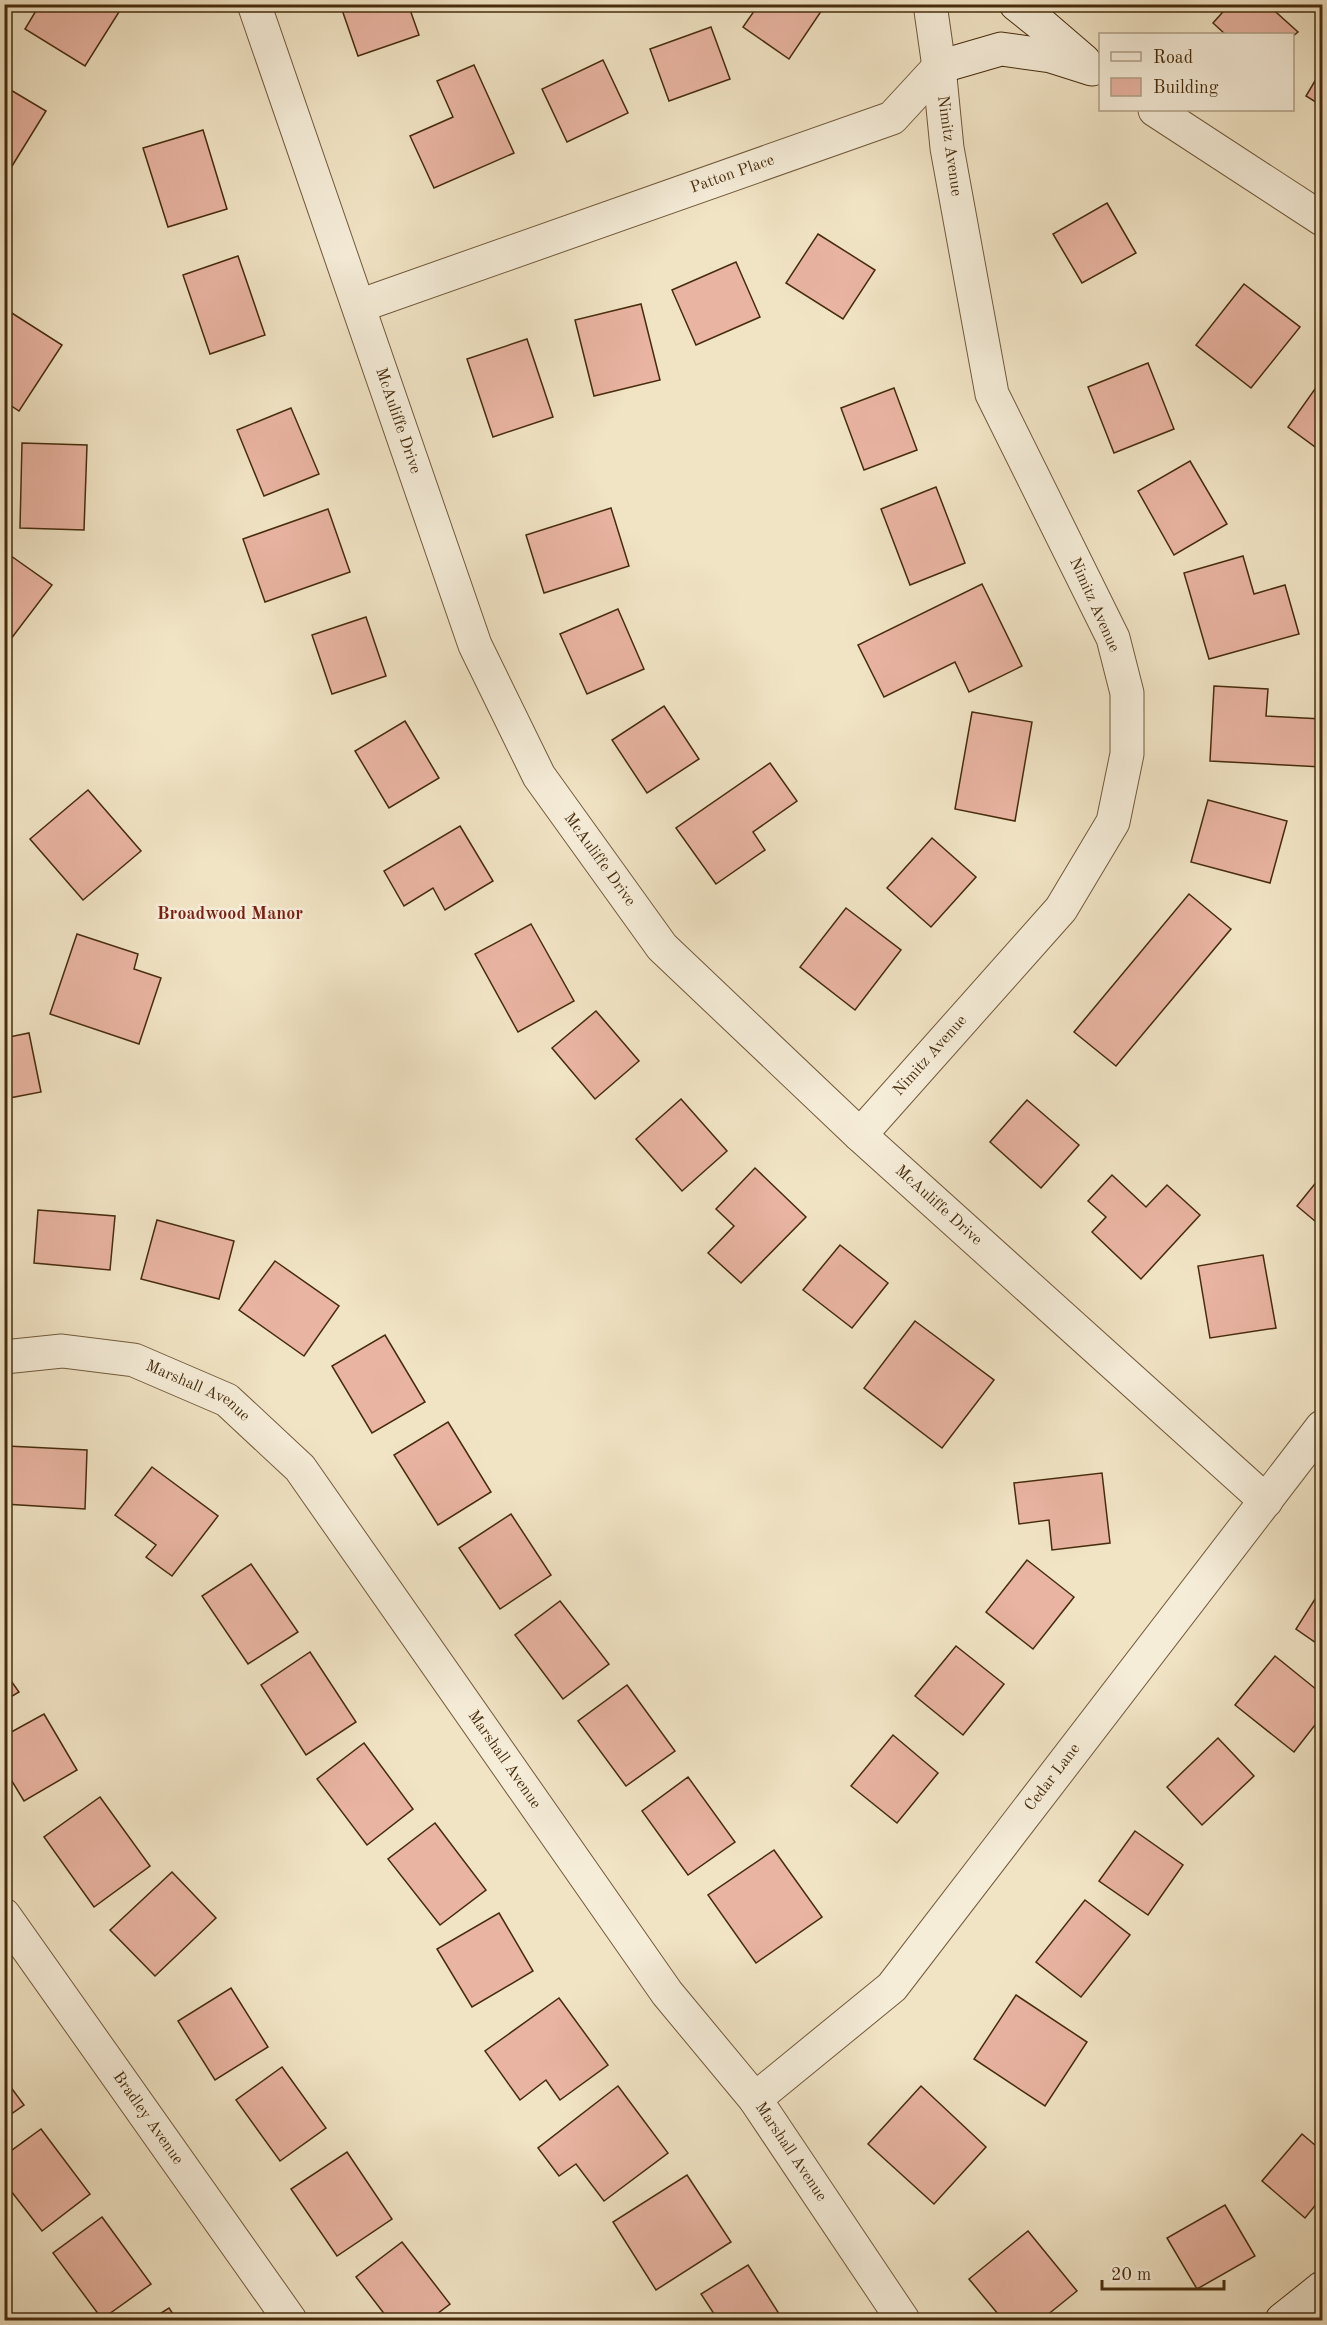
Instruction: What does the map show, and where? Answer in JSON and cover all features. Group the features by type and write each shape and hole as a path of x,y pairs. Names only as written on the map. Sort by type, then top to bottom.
{"street":[{"name":"McAuliffe Drive","path":"254,4 475,645 539,776 662,947 860,1136 1266,1501"},
{"name":"Nimitz Avenue","path":"860,1136 1061,909 1113,822 1127,754 1127,693 1113,638 993,394 947,148 930,4"},
{"path":"1016,4 1096,71"},
{"path":"939,67 1000,49 1051,56 1096,71"},
{"name":"Patton Place","path":"359,306 892,118 939,67"},
{"path":"1157,111 1323,219"},
{"name":"Marshall Avenue","path":"4,1357 62,1351 134,1360 227,1400 300,1468 667,1993 754,2099 903,2320"},
{"name":"Cedar Lane","path":"754,2099 892,1987 1323,1427"},
{"name":"Bradley Avenue","path":"4,1915 290,2320"},
{"path":"1282,2320 1323,2288"}],"building":[{"path":"40,4 124,4 85,66 25,29"},
{"path":"340,4 408,4 419,35 358,56"},
{"path":"759,4 826,4 789,59 743,27"},
{"path":"1230,4 1267,4 1298,32 1294,35 1294,33 1224,33 1213,23"},
{"path":"711,27 730,79 669,101 650,49"},
{"path":"603,60 628,113 567,142 542,89"},
{"path":"474,65 514,153 434,188 410,136 453,117 437,81"},
{"path":"1322,69 1322,106 1306,96"},
{"path":"4,86 46,111 4,179"},
{"path":"203,130 227,209 168,227 143,148"},
{"path":"1107,203 1136,253 1082,283 1053,234"},
{"path":"818,234 875,270 843,319 786,283"},
{"path":"238,256 265,335 210,354 183,275"},
{"path":"736,262 760,317 696,345 672,290"},
{"path":"1244,284 1300,327 1251,388 1196,345"},
{"path":"641,304 660,380 594,396 575,320"},
{"path":"4,308 62,345 19,411 4,401"},
{"path":"527,339 553,417 493,437 467,359"},
{"path":"1148,363 1174,429 1114,453 1088,387"},
{"path":"1322,379 1322,452 1288,427"},
{"path":"894,388 917,450 864,470 841,408"},
{"path":"291,408 319,474 264,496 237,430"},
{"path":"22,443 87,445 84,530 20,528"},
{"path":"1190,461 1227,524 1174,555 1138,491"},
{"path":"936,487 965,563 910,585 881,509"},
{"path":"611,508 629,566 544,593 526,535"},
{"path":"328,509 350,572 265,602 243,539"},
{"path":"4,551 52,585 4,648"},
{"path":"1243,556 1254,594 1285,585 1299,634 1209,659 1184,573"},
{"path":"982,584 1022,666 969,692 955,662 884,697 858,645"},
{"path":"618,609 644,669 587,694 560,634"},
{"path":"366,617 386,676 332,694 312,635"},
{"path":"1214,686 1268,689 1266,716 1322,719 1322,767 1210,761"},
{"path":"664,706 699,759 647,793 612,740"},
{"path":"972,712 1032,722 1015,821 955,809"},
{"path":"405,721 439,778 389,808 355,751"},
{"path":"770,763 797,801 753,832 765,850 716,884 676,828"},
{"path":"88,790 141,851 83,900 30,839"},
{"path":"1208,800 1287,821 1270,883 1191,862"},
{"path":"460,826 493,881 445,910 433,888 404,906 384,871"},
{"path":"932,838 976,877 931,927 887,888"},
{"path":"1189,894 1231,929 1116,1066 1074,1032"},
{"path":"846,908 901,950 855,1010 800,967"},
{"path":"531,924 574,1001 518,1032 475,954"},
{"path":"77,934 138,954 134,969 161,978 139,1044 50,1014"},
{"path":"596,1011 639,1061 595,1099 552,1048"},
{"path":"29,1033 41,1092 4,1099 4,1038"},
{"path":"681,1099 727,1151 682,1191 636,1139"},
{"path":"1027,1100 1079,1145 1041,1188 990,1142"},
{"path":"755,1168 806,1217 741,1283 708,1253 734,1226 716,1209"},
{"path":"1112,1175 1146,1207 1167,1185 1200,1215 1141,1279 1092,1232 1106,1217 1088,1201"},
{"path":"1322,1175 1322,1227 1297,1206"},
{"path":"38,1210 115,1216 110,1270 34,1263"},
{"path":"157,1220 234,1241 219,1299 141,1279"},
{"path":"840,1245 888,1283 852,1328 803,1290"},
{"path":"1263,1255 1276,1328 1210,1338 1198,1266"},
{"path":"275,1261 339,1306 304,1356 239,1310"},
{"path":"915,1321 994,1380 942,1448 864,1388"},
{"path":"385,1335 425,1402 372,1433 332,1366"},
{"path":"448,1422 491,1492 438,1525 394,1455"},
{"path":"7,1446 87,1450 85,1509 4,1504"},
{"path":"152,1467 218,1516 172,1576 146,1557 156,1545 115,1515"},
{"path":"1102,1473 1110,1543 1052,1550 1049,1520 1019,1524 1014,1483"},
{"path":"511,1514 551,1575 500,1609 459,1548"},
{"path":"1027,1560 1074,1597 1033,1649 986,1612"},
{"path":"251,1564 298,1632 248,1664 202,1596"},
{"path":"1322,1588 1322,1647 1296,1629"},
{"path":"560,1601 609,1664 563,1699 515,1635"},
{"path":"956,1646 1004,1684 963,1735 915,1696"},
{"path":"310,1652 356,1722 306,1755 261,1685"},
{"path":"1275,1656 1322,1694 1322,1716 1294,1752 1235,1705"},
{"path":"4,1671 19,1692 4,1701"},
{"path":"627,1685 675,1751 626,1786 578,1721"},
{"path":"44,1714 77,1770 24,1801 4,1768 4,1736"},
{"path":"893,1735 938,1773 897,1823 851,1786"},
{"path":"1218,1738 1254,1776 1202,1825 1167,1787"},
{"path":"364,1743 413,1809 367,1845 317,1779"},
{"path":"688,1777 735,1842 688,1875 642,1811"},
{"path":"100,1797 150,1866 94,1907 44,1837"},
{"path":"435,1823 486,1890 440,1925 388,1859"},
{"path":"1135,1831 1183,1865 1148,1915 1099,1881"},
{"path":"774,1850 822,1917 756,1963 708,1895"},
{"path":"172,1872 216,1918 155,1976 110,1930"},
{"path":"1085,1900 1130,1935 1081,1997 1036,1962"},
{"path":"499,1913 533,1971 472,2007 437,1949"},
{"path":"231,1988 268,2047 215,2080 178,2021"},
{"path":"1016,1995 1087,2042 1045,2106 974,2059"},
{"path":"559,1998 608,2065 560,2100 546,2080 520,2100 485,2051"},
{"path":"282,2067 326,2128 280,2161 236,2100"},
{"path":"4,2078 24,2105 4,2119"},
{"path":"618,2086 668,2153 604,2201 576,2164 559,2176 538,2148"},
{"path":"921,2086 986,2147 934,2204 868,2144"},
{"path":"41,2129 90,2194 42,2231 4,2182 4,2156"},
{"path":"1302,2134 1322,2151 1322,2197 1305,2218 1262,2181"},
{"path":"347,2152 392,2219 337,2256 291,2189"},
{"path":"687,2175 731,2242 656,2290 613,2222"},
{"path":"1225,2205 1255,2256 1197,2289 1167,2238"},
{"path":"102,2217 151,2284 102,2319 53,2253"},
{"path":"1028,2231 1077,2291 1041,2320 1003,2320 969,2279"},
{"path":"402,2242 450,2304 429,2320 389,2320 356,2277"},
{"path":"748,2265 783,2320 718,2320 701,2294"},
{"path":"169,2308 177,2320 150,2320"}],"district":[{"name":"Broadwood Manor","path":"230,914"}]}
